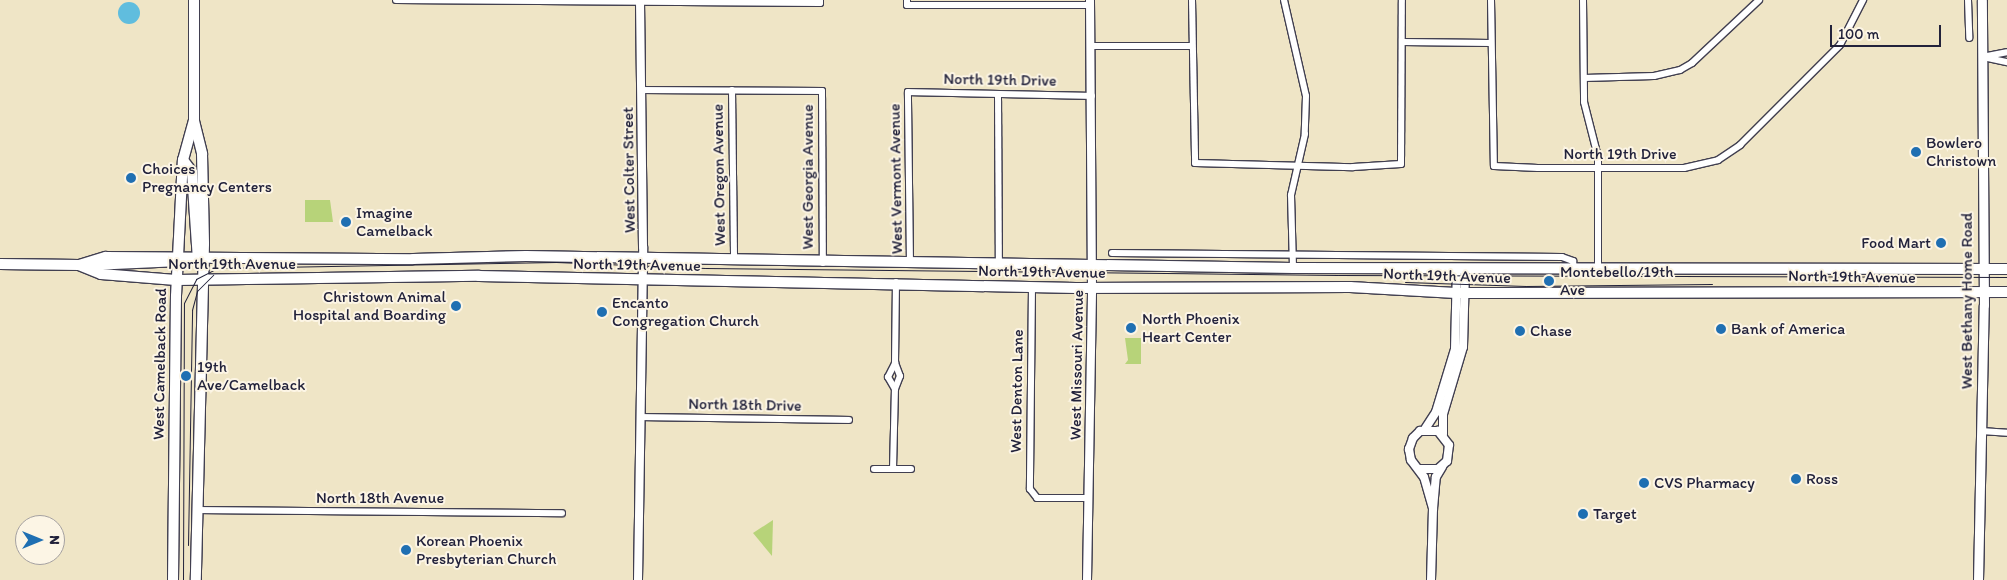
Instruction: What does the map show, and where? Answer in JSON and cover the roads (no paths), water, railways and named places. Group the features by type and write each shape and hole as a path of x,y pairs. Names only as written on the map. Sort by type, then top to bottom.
{"main road":[{"name":"West Camelback Road","path":"194,0 194,120 202,154 204,244 200,256 203,274 196,580"},
{"name":"West Bethany Home Road","path":"1978,580 1984,292 1982,0"},
{"name":"West Camelback Road","path":"173,580 176,280 183,160 194,120"},
{"path":"183,160 192,172 200,256"},
{"name":"North 19th Avenue","path":"79,266 106,257 177,259 200,256 413,259 643,258 734,259 823,263 1092,264 1293,268 2007,269"},
{"name":"North 19th Avenue","path":"0,264 79,266 101,274 176,280 203,274 218,279 355,280 479,276 643,281 896,282 1092,288 1303,287 1461,293 2007,292"}],"street":[{"path":"396,0 731,0 820,2"},
{"name":"West Colter Street","path":"638,580 643,281 640,0"},
{"path":"1192,0 1195,163 1297,166 1401,164 1402,0"},
{"path":"1284,0 1306,96 1304,134 1292,195 1293,268"},
{"path":"1402,42 1491,43 1491,0"},
{"path":"1583,0 1584,102 1595,136 1598,168 1598,269"},
{"path":"1584,78 1654,76 1680,70 1692,63 1759,0"},
{"name":"North 19th Drive","path":"1491,43 1494,166 1684,168 1718,160 1740,145 1840,45 1863,0"},
{"path":"1968,0 1968,38"},
{"path":"907,2 1090,3"},
{"name":"West Missouri Avenue","path":"1087,580 1092,288 1090,3"},
{"path":"1968,22 1982,22"},
{"path":"1091,46 1192,46"},
{"path":"1982,57 2007,52"},
{"path":"1982,57 2007,62"},
{"path":"642,90 732,90"},
{"name":"West Georgia Avenue","path":"732,90 822,91 823,263"},
{"name":"West Oregon Avenue","path":"732,90 734,259"},
{"name":"North 19th Drive","path":"908,92 1092,96"},
{"name":"West Vermont Avenue","path":"908,92 910,264"},
{"path":"998,94 999,265"},
{"name":"North 19th Avenue","path":"1112,253 1562,256 1574,261 1574,269"},
{"path":"1431,580 1436,477 1450,450 1443,434 1443,414 1463,347 1461,268"},
{"path":"893,469 895,389 900,376 895,363 896,282"},
{"name":"West Denton Lane","path":"1032,287 1032,495 1089,498"},
{"path":"1433,509 1420,468 1409,454 1410,442 1425,429 1438,406 1455,349 1461,293"},
{"path":"895,363 888,377 895,389"},
{"name":"North 18th Drive","path":"641,417 849,420"},
{"path":"1425,429 1443,434"},
{"path":"1981,431 2007,432"},
{"path":"1420,468 1432,470 1443,465"},
{"path":"874,469 912,470"},
{"name":"North 18th Avenue","path":"198,510 562,513"}],"water":[{"path":"129,2 137,5 140,13 137,21 129,24 121,21 118,13 121,5"}],"tram line":[{"path":"183,580 184,303 196,279 218,268 556,262 705,268 1338,275 2007,277"},
{"path":"188,545 192,310 197,291 213,275"},
{"path":"1405,282 1526,286 1712,284"}],"place":[{"name":"Bowlero Christown","path":"1916,152"},
{"name":"Choices Pregnancy Centers","path":"131,178"},
{"name":"Imagine Camelback","path":"346,222"},
{"name":"Food Mart","path":"1941,243"},
{"name":"Montebello/19th Ave","path":"1549,281"},
{"name":"Christown Animal Hospital and Boarding","path":"456,306"},
{"name":"Encanto Congregation Church","path":"602,312"},
{"name":"North Phoenix Heart Center","path":"1131,328"},
{"name":"Bank of America","path":"1721,329"},
{"name":"Chase","path":"1520,331"},
{"name":"19th Ave/Camelback","path":"186,376"},
{"name":"Ross","path":"1796,479"},
{"name":"CVS Pharmacy","path":"1644,483"},
{"name":"Target","path":"1583,514"},
{"name":"Korean Phoenix Presbyterian Church","path":"406,550"}]}
